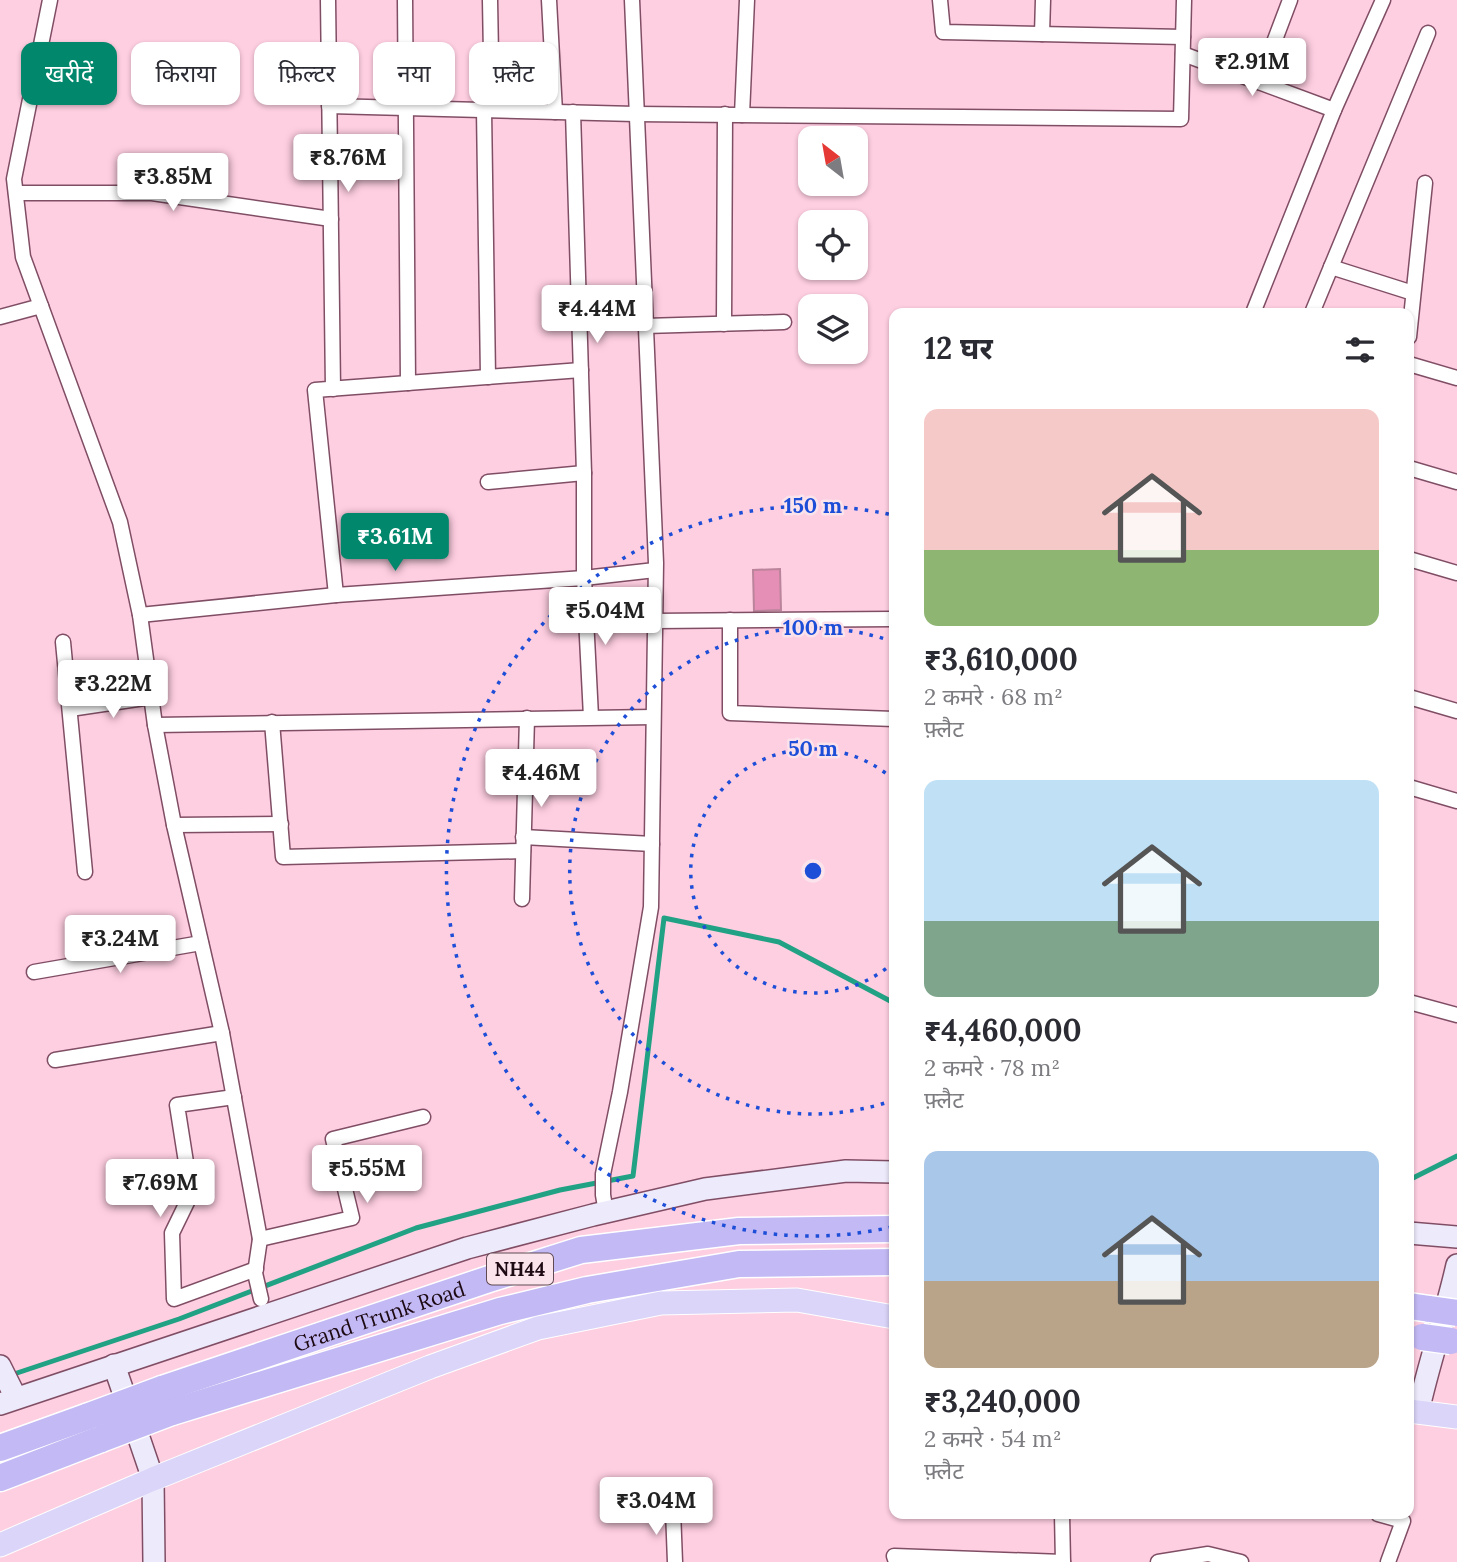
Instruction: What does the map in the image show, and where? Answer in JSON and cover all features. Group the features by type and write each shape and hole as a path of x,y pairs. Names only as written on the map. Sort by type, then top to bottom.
{"highway":[{"name":"Grand Trunk Road","path":"0,1448 95,1427 489,1279 581,1250 738,1231 889,1229"},
{"name":"Grand Trunk Road","path":"166,1401 587,1290 739,1264 889,1262"},
{"path":"1420,1308 1457,1313"},
{"path":"1415,1336 1454,1342"},
{"name":"Grand Trunk Road","path":"0,1478 95,1427"}],"main road":[{"path":"0,1545 153,1479 430,1367 538,1328 661,1303 797,1300 889,1316"},
{"path":"1414,1411 1457,1417"}],"street":[{"path":"50,0 14,179 23,257 120,522 139,615 155,725 174,825 222,1033 260,1239 255,1271 261,1299"},
{"path":"328,0 333,389"},
{"path":"405,0 408,383"},
{"path":"488,377 490,0"},
{"path":"549,0 555,112"},
{"path":"605,1204 603,1174 620,1092 651,907 655,570 632,0"},
{"path":"742,115 747,0"},
{"path":"940,0 943,32 1183,37"},
{"path":"1042,34 1043,0"},
{"path":"330,106 635,114 1181,119 1184,0"},
{"path":"1259,82 1290,0"},
{"path":"1255,308 1334,110 1383,0"},
{"path":"1314,308 1429,33"},
{"path":"1183,54 1334,110"},
{"path":"573,112 584,472 584,578 591,718"},
{"path":"724,324 725,114"},
{"path":"1412,308 1425,183"},
{"path":"16,193 152,193 331,219"},
{"path":"1331,267 1413,293"},
{"path":"0,317 41,306"},
{"path":"645,326 784,322"},
{"path":"1414,365 1457,378"},
{"path":"335,595 315,390 581,370"},
{"path":"1414,469 1457,482"},
{"path":"488,482 584,472"},
{"path":"1414,560 1457,573"},
{"path":"139,615 335,595 584,578 655,570"},
{"path":"655,621 889,619"},
{"path":"730,621 730,713 889,719"},
{"path":"63,642 85,872"},
{"path":"70,709 151,697"},
{"path":"1414,698 1457,711"},
{"path":"155,725 653,716"},
{"path":"522,899 527,718"},
{"path":"272,722 283,857 523,844 652,844"},
{"path":"1414,788 1457,801"},
{"path":"174,825 281,824"},
{"path":"34,972 201,943"},
{"path":"1414,1003 1457,1015"},
{"path":"55,1060 222,1033"},
{"path":"234,1097 177,1105 191,1194 172,1233 174,1299 255,1271"},
{"path":"260,1239 352,1218 332,1139 423,1117"},
{"path":"0,1366 9,1396 114,1365 605,1204 846,1171 889,1172"},
{"path":"1414,1233 1457,1237"},
{"path":"1414,1408 1457,1265"},
{"path":"114,1365 153,1479 154,1562"},
{"path":"673,1510 675,1562"},
{"path":"896,1562 894,1556 1063,1562 1062,1519"},
{"path":"1388,1562 1403,1521 1396,1519"},
{"path":"1158,1562 1185,1560 1208,1554 1241,1562"}],"building":[{"path":"780,569 781,610 754,611 753,570"}],"waterway":[{"path":"11,1375 179,1319 416,1228 560,1190 633,1176 664,918 779,942 889,1000"},
{"path":"1414,1178 1457,1156"}]}
